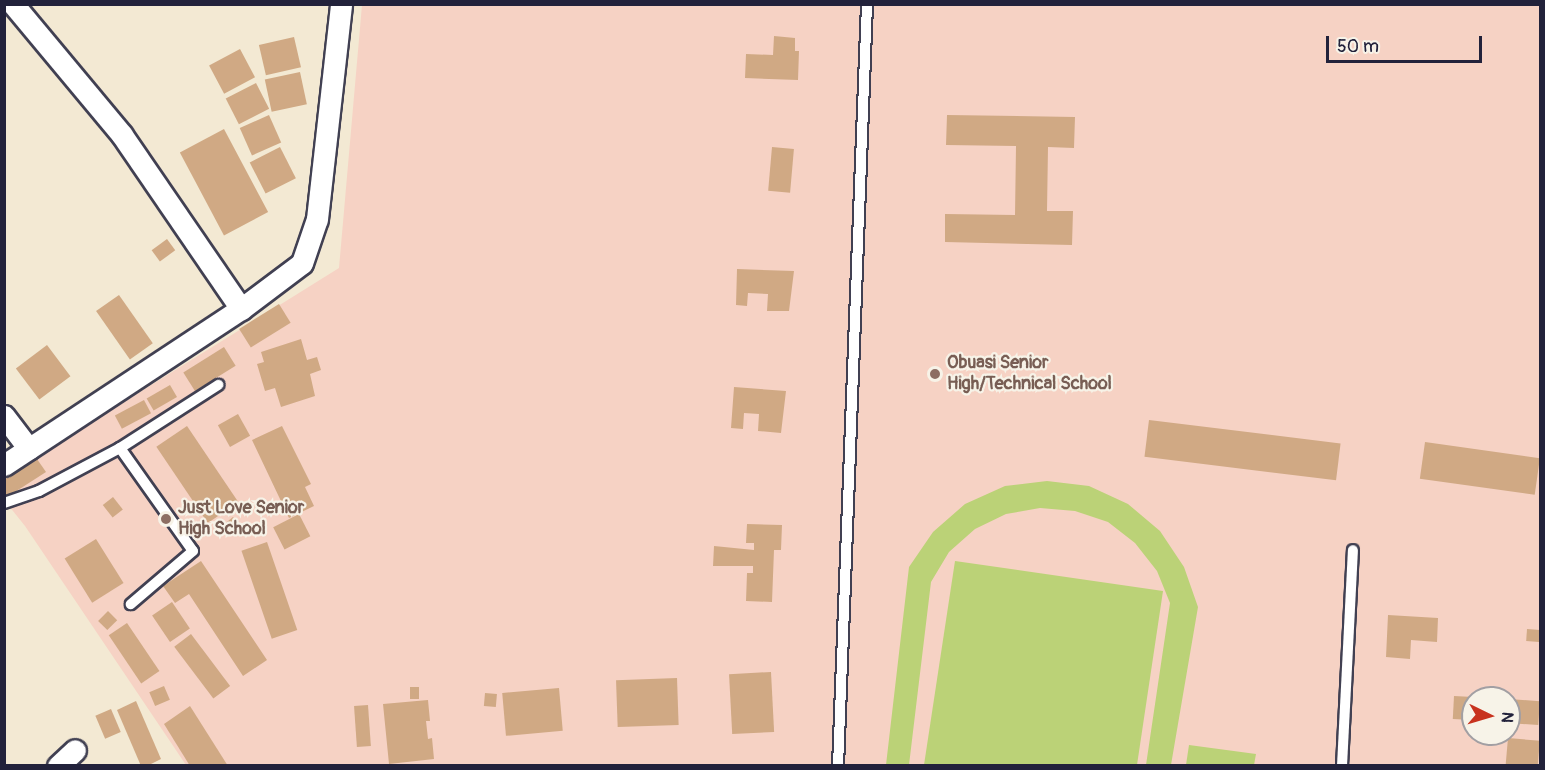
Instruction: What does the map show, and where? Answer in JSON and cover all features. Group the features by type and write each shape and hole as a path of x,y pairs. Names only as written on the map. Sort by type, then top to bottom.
{"street":[{"path":"13,4 122,135 241,309"},
{"path":"4,465 241,309 302,263 317,219 341,4"},
{"path":"4,416 28,449"},
{"path":"58,765 75,750"}],"lane":[{"path":"838,765 867,4"},
{"path":"4,503 39,490 120,448 218,386"},
{"path":"120,448 193,551 130,604"},
{"path":"1342,765 1353,550"}],"shaded area":[{"name":"Obuasi Senior High/Technical School","path":"362,5 1540,5 1540,765 186,765 25,526 5,501 5,476 339,268"}],"green space":[{"path":"1047,481 1089,486 1128,504 1160,531 1184,567 1198,607 1171,765 1146,765 1170,603 1157,571 1135,543 1108,522 1075,511 1040,508 1006,514 975,529 949,552 931,582 909,765 886,765 909,567 933,532 965,504 1005,486"},
{"path":"955,561 1163,591 1137,765 924,765"},
{"path":"1189,745 1256,754 1254,765 1186,765"}],"building":[{"path":"774,36 795,38 795,51 799,51 798,80 745,78 746,54 773,55"},
{"path":"294,37 301,67 266,75 259,45"},
{"path":"240,49 255,77 224,94 209,65"},
{"path":"300,72 307,104 272,112 265,79"},
{"path":"256,83 269,109 239,124 226,98"},
{"path":"269,115 281,142 252,155 240,128"},
{"path":"947,115 1075,117 1074,148 1048,147 1047,211 1073,211 1072,245 945,242 945,214 1015,215 1016,146 946,145"},
{"path":"224,129 268,212 224,235 180,152"},
{"path":"280,147 296,178 266,194 250,162"},
{"path":"772,147 794,149 790,193 768,191"},
{"path":"167,239 175,250 160,261 152,250"},
{"path":"737,269 794,271 789,311 767,311 768,294 748,293 747,306 736,305"},
{"path":"119,295 153,343 130,359 96,311"},
{"path":"279,304 291,323 251,348 239,329"},
{"path":"301,339 307,360 317,357 321,370 310,374 315,396 281,407 275,388 265,391 257,364 264,362 261,352"},
{"path":"47,345 70,376 39,400 16,368"},
{"path":"224,347 236,366 195,391 183,372"},
{"path":"170,385 177,397 154,411 147,398"},
{"path":"734,387 786,391 781,433 758,431 759,414 744,413 743,429 731,428"},
{"path":"144,400 151,413 122,429 115,415"},
{"path":"238,414 250,436 230,447 218,425"},
{"path":"1149,420 1341,444 1336,480 1144,457"},
{"path":"187,426 238,502 208,523 156,447"},
{"path":"282,426 311,484 305,487 314,506 289,518 252,440"},
{"path":"1425,442 1540,458 1535,495 1420,479"},
{"path":"37,459 46,472 4,499 4,480"},
{"path":"113,497 123,510 113,518 103,505"},
{"path":"299,514 310,536 285,549 273,527"},
{"path":"233,517 241,527 233,534 224,524"},
{"path":"747,524 782,525 781,550 774,550 772,602 746,601 747,573 753,573 753,566 713,566 714,546 754,550 754,543 746,543"},
{"path":"96,539 124,583 92,603 65,559"},
{"path":"267,542 297,630 272,639 241,551"},
{"path":"201,561 267,660 243,676 189,594 175,603 163,586"},
{"path":"172,602 190,629 170,642 152,615"},
{"path":"108,611 117,620 107,630 98,621"},
{"path":"1388,615 1438,618 1437,642 1411,640 1410,659 1386,657"},
{"path":"127,623 159,671 141,683 109,635"},
{"path":"1527,629 1540,630 1539,642 1526,641"},
{"path":"191,634 230,686 213,699 174,647"},
{"path":"771,672 774,732 732,734 729,674"},
{"path":"677,678 679,725 618,727 616,680"},
{"path":"164,686 170,700 155,706 149,692"},
{"path":"410,687 419,687 419,699 410,699"},
{"path":"559,688 563,731 506,736 502,693"},
{"path":"485,693 497,694 496,707 484,706"},
{"path":"1454,696 1461,696 1461,719 1453,719"},
{"path":"428,700 430,721 426,721 428,739 432,738 434,759 389,764 383,704"},
{"path":"1521,700 1540,701 1538,725 1521,724"},
{"path":"136,701 161,759 147,766 141,766 117,710"},
{"path":"368,705 371,746 357,747 354,706"},
{"path":"190,706 228,766 190,766 164,724"},
{"path":"111,709 121,732 105,739 95,716"},
{"path":"1521,739 1540,741 1538,766 1506,766 1507,746 1521,746"}],"place":[{"name":"Obuasi Senior High/Technical School","path":"935,374"},
{"name":"Just Love Senior High School","path":"166,519"}]}
